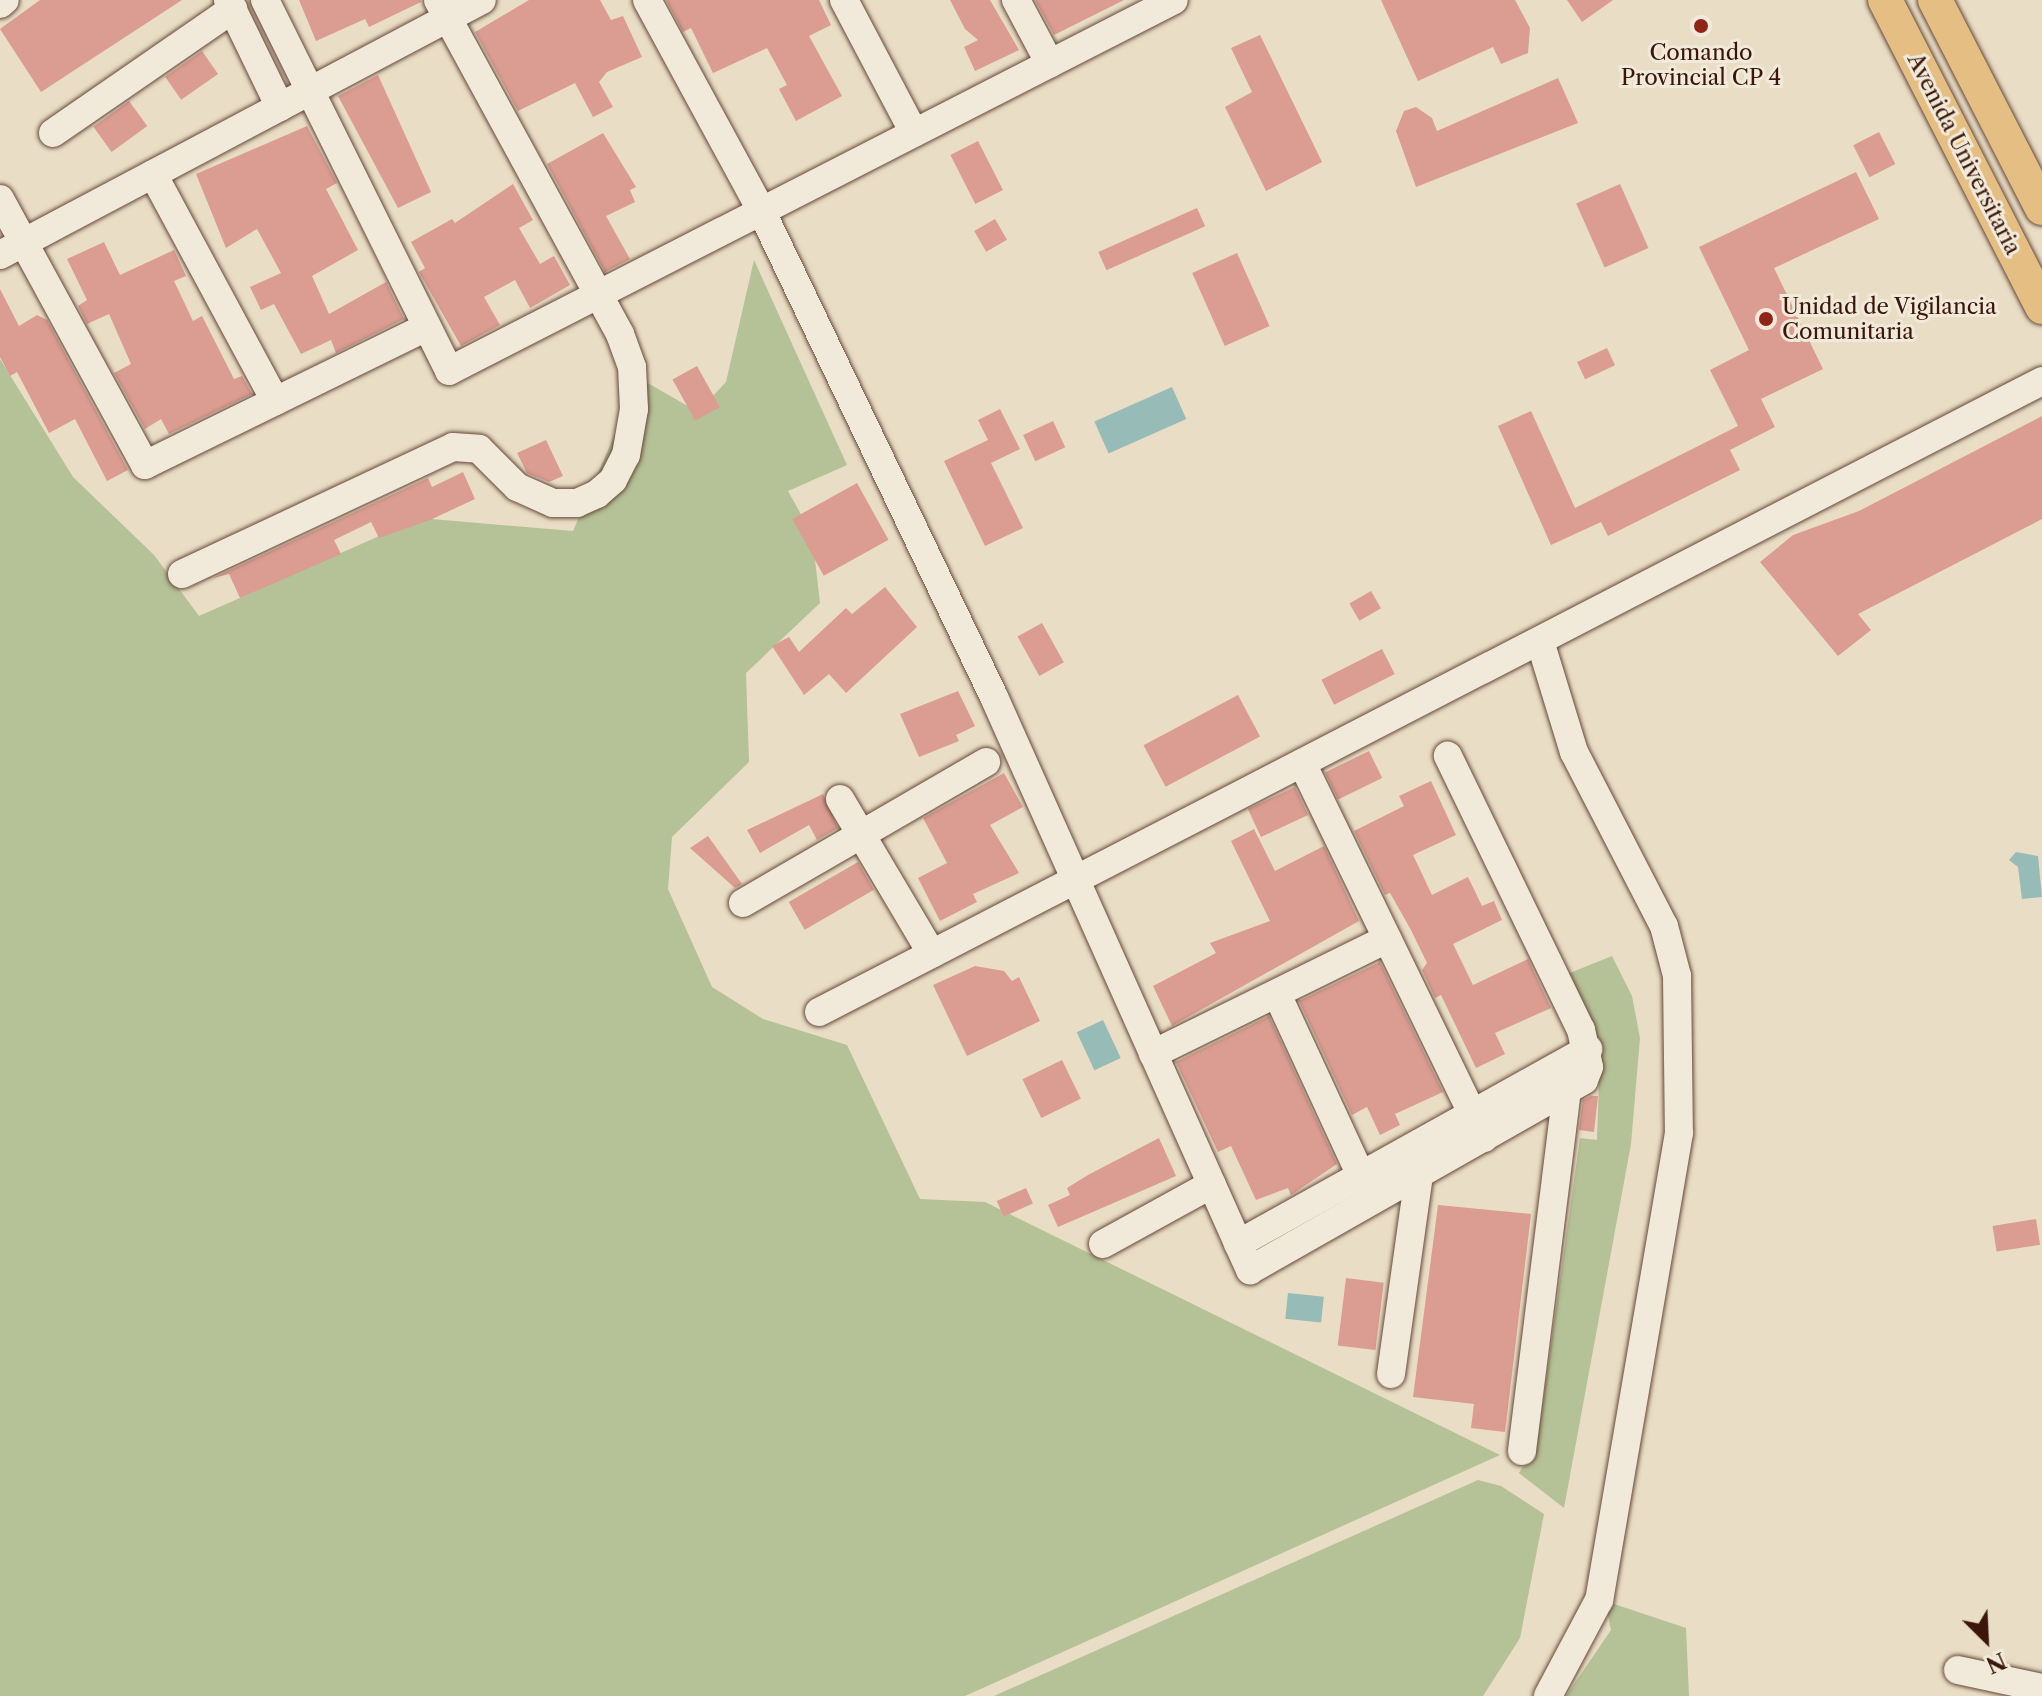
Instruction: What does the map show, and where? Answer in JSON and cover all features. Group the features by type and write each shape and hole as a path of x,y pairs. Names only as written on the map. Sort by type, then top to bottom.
{"main road":[{"name":"Avenida Universitaria","path":"1885,0 2042,307"},
{"name":"Avenida Universitaria","path":"1935,0 2033,168 2042,208"}],"street":[{"path":"0,4 5,0"},
{"path":"12,248 280,107 443,9 482,0"},
{"path":"647,0 761,210 994,697 1073,880 1238,1244 1367,1188 1478,1125 1588,1049"},
{"path":"844,0 914,133"},
{"path":"1016,0 1050,64"},
{"path":"272,3 425,328 449,371 1174,0"},
{"path":"53,133 230,5 280,107"},
{"path":"182,574 453,447 479,449 517,487 553,503 577,503 597,494 613,480 626,455 634,409 632,367 600,294 443,9"},
{"path":"153,174 275,401"},
{"path":"0,199 12,248 145,465 425,328"},
{"path":"819,1012 2042,381"},
{"path":"1533,644 1574,752 1664,926 1677,976 1679,1133 1599,1600 1548,1696"},
{"path":"1367,1188 1419,1175 1478,1125 1567,1090 1584,1080 1588,1049 1448,756"},
{"path":"743,903 986,762"},
{"path":"1302,763 1478,1125"},
{"path":"840,799 932,954"},
{"path":"1153,1054 1387,939"},
{"path":"1277,994 1367,1188"},
{"path":"1522,1451 1567,1090"},
{"path":"1391,1374 1419,1175"},
{"path":"1103,1244 1212,1184"},
{"path":"1958,1670 2042,1688"}],"green space":[{"path":"754,260 847,465 788,491 812,534 820,603 746,673 749,762 672,837 668,889 712,987 763,1019 847,1045 920,1199 985,1202 1500,1455 965,1696 0,1696 0,359 73,477 154,555 199,616 420,518 573,531 639,378 698,412 726,382"},
{"path":"1612,956 1632,996 1640,1038 1631,1144 1564,1508 1519,1473 1537,1444 1580,1138 1597,1140 1599,1076 1565,975"},
{"path":"1478,1480 1501,1486 1544,1514 1520,1638 1483,1696 994,1696"},
{"path":"1605,1601 1686,1628 1689,1696 1566,1696 1611,1630"}],"water":[{"path":"1172,387 1186,419 1109,454 1094,422"},
{"path":"2016,852 2038,856 2042,897 2022,899 2018,867 2009,860"},
{"path":"1103,1020 1121,1058 1094,1070 1077,1032"},
{"path":"1288,1293 1324,1297 1321,1323 1285,1319"}],"building":[{"path":"40,0 182,0 41,92 0,29"},
{"path":"299,0 421,2 369,27 365,19 316,41"},
{"path":"529,0 600,0 611,20 623,16 642,57 607,72 599,82 613,107 593,117 575,83 518,111 475,32"},
{"path":"666,0 819,0 831,25 809,36 842,96 796,121 779,89 787,85 767,48 713,73 691,28 683,32"},
{"path":"950,0 990,0 1019,50 975,71 964,47 978,40 965,29"},
{"path":"1035,0 1124,0 1054,35"},
{"path":"1381,0 1515,0 1530,28 1528,53 1501,64 1493,47 1418,81"},
{"path":"1567,0 1613,0 1582,22"},
{"path":"1260,35 1322,162 1266,191 1225,107 1252,92 1231,48"},
{"path":"202,51 218,74 181,100 165,77"},
{"path":"378,75 431,192 398,208 338,96"},
{"path":"1558,78 1578,123 1416,187 1396,131 1404,111 1416,107 1432,118 1437,131"},
{"path":"129,101 147,126 112,152 93,127"},
{"path":"307,126 337,183 326,189 358,250 312,276 329,314 386,282 404,319 336,353 331,340 301,354 274,304 261,310 250,287 281,273 257,229 226,248 196,174"},
{"path":"1879,132 1895,164 1870,177 1853,145"},
{"path":"603,133 636,187 630,190 635,202 606,216 630,259 605,272 547,164"},
{"path":"978,141 1003,190 975,204 950,155"},
{"path":"1856,172 1879,219 1774,268 1823,369 1761,399 1775,427 1730,450 1740,470 1608,536 1601,522 1551,545 1498,426 1531,411 1575,508 1738,426 1710,370 1749,350 1699,247"},
{"path":"513,184 533,220 519,228 540,264 554,256 570,285 530,308 515,280 484,297 500,325 461,346 419,272 425,268 411,242 452,219 455,223"},
{"path":"1620,184 1648,248 1605,267 1576,204"},
{"path":"1197,208 1205,226 1106,270 1098,252"},
{"path":"995,219 1007,240 986,252 974,231"},
{"path":"104,242 120,275 174,250 186,276 174,281 193,321 202,316 234,379 242,376 252,394 169,434 161,419 145,429 114,373 131,364 109,314 87,324 78,306 87,300 67,259"},
{"path":"1237,253 1270,326 1225,346 1192,273"},
{"path":"0,289 19,326 37,315 47,320 128,470 107,481 75,419 49,433 17,372 10,376 0,357"},
{"path":"1607,348 1615,365 1585,379 1577,362"},
{"path":"697,366 720,407 695,421 673,380"},
{"path":"1000,409 1020,449 991,463 1023,528 985,546 944,461 988,440 978,420"},
{"path":"2042,416 2042,519 1858,614 1871,630 1838,656 1760,562 1793,535 1859,511"},
{"path":"1053,421 1065,447 1035,461 1023,435"},
{"path":"546,440 563,476 549,482 527,473 517,453"},
{"path":"463,472 475,499 430,520 379,538 371,522 334,540 341,554 240,598 229,574 213,578 428,478 432,487"},
{"path":"857,483 889,540 824,576 792,519"},
{"path":"885,587 917,627 846,693 829,674 804,695 772,646 789,637 799,652 846,608 852,614"},
{"path":"1371,591 1381,608 1359,621 1349,604"},
{"path":"1042,623 1064,662 1039,676 1018,637"},
{"path":"1382,649 1395,674 1334,705 1321,680"},
{"path":"958,691 975,726 956,735 959,741 919,757 900,714"},
{"path":"1238,695 1260,736 1166,787 1144,745"},
{"path":"1369,751 1382,778 1338,799 1325,772"},
{"path":"1004,773 1023,807 990,825 1019,873 973,894 977,902 940,921 918,878 947,863 923,818"},
{"path":"1431,781 1456,835 1413,855 1432,895 1468,877 1482,906 1494,901 1502,920 1453,944 1473,985 1528,959 1551,1008 1495,1033 1505,1054 1476,1068 1441,995 1435,998 1422,970 1427,963 1411,930 1390,893 1385,895 1354,831 1404,806 1399,796"},
{"path":"1295,787 1308,815 1261,837 1248,809"},
{"path":"823,794 838,828 817,840 809,825 760,853 747,830"},
{"path":"1254,829 1275,871 1324,846 1359,921 1172,1026 1153,986 1216,953 1210,943 1270,921 1231,841"},
{"path":"708,836 742,884 735,888 690,848"},
{"path":"858,862 874,890 805,930 789,902"},
{"path":"1380,962 1443,1092 1395,1114 1400,1125 1380,1135 1367,1107 1352,1115 1299,1001"},
{"path":"975,966 1004,971 1012,981 1019,977 1040,1021 967,1056 933,985"},
{"path":"1269,1016 1337,1164 1291,1195 1288,1188 1256,1200 1231,1146 1218,1152 1176,1062"},
{"path":"1062,1060 1081,1099 1041,1118 1022,1079"},
{"path":"1598,1096 1594,1132 1579,1130 1583,1100"},
{"path":"1159,1138 1176,1176 1058,1227 1048,1205 1070,1195 1067,1188"},
{"path":"1026,1188 1033,1204 1004,1217 997,1201"},
{"path":"1438,1205 1531,1214 1505,1432 1471,1428 1474,1404 1413,1397"},
{"path":"2036,1219 2040,1245 1997,1252 1993,1226"},
{"path":"1346,1278 1384,1283 1375,1350 1338,1345"}],"place":[{"name":"Comando Provincial CP 4","path":"1701,26"},
{"name":"Unidad de Vigilancia Comunitaria","path":"1766,319"}]}
